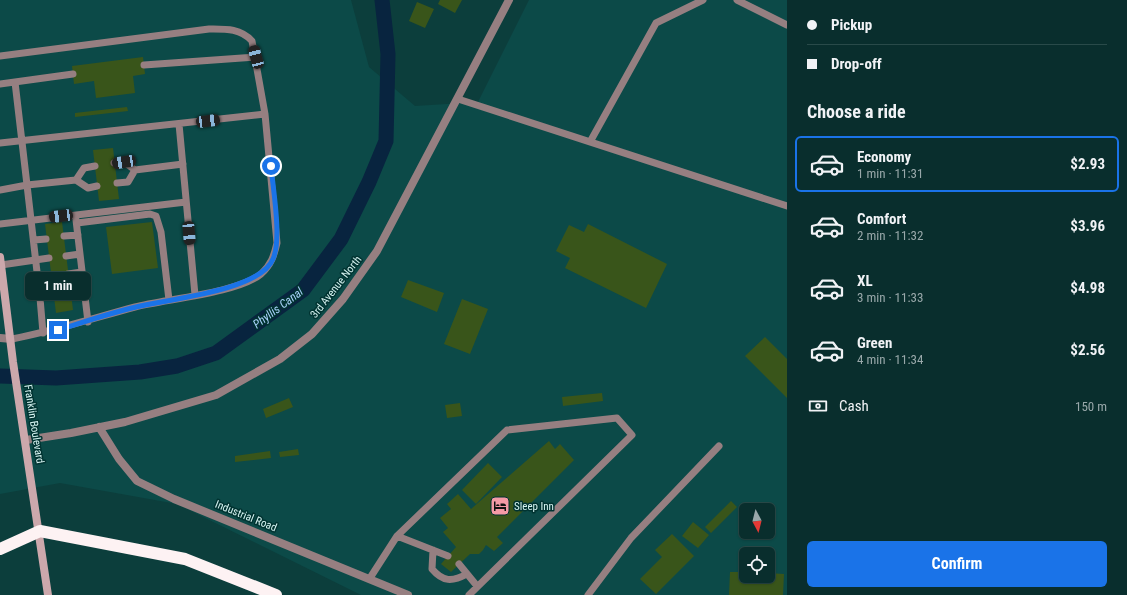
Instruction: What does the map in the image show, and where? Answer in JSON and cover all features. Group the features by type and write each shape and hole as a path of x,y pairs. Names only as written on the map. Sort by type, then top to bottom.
{"highway":[{"path":"0,549 40,531 185,560 276,595"}],"main road":[{"name":"Franklin Boulevard","path":"0,261 48,595"}],"street":[{"name":"3rd Avenue North","path":"26,440 125,422 216,395 280,359 312,334 343,300 377,251 509,0"},
{"path":"0,338 12,339"},
{"name":"Industrial Road","path":"99,427 119,459 137,480 174,499 370,578 408,595"}],"lane":[{"path":"590,142 656,23 703,0"},
{"path":"737,0 787,25"},
{"path":"0,56 209,29 234,30 246,34 252,40 265,114 277,243 273,260 260,275 241,284 136,307 88,322 12,339"},
{"path":"144,65 256,57"},
{"path":"0,84 73,74"},
{"path":"15,82 32,220 43,333"},
{"path":"458,99 787,206"},
{"path":"0,143 265,114"},
{"path":"179,124 194,295"},
{"path":"114,163 124,162 134,170 183,164"},
{"path":"76,180 84,168 95,166"},
{"path":"117,183 128,182 134,170"},
{"path":"0,190 27,185 76,180 88,188 97,186"},
{"path":"0,224 186,202"},
{"path":"77,223 150,214 156,216 161,232 169,300"},
{"path":"76,215 88,322"},
{"path":"64,236 78,235"},
{"path":"34,240 46,239"},
{"path":"66,256 80,254"},
{"path":"0,261 36,260 49,258"},
{"path":"68,274 82,272"},
{"path":"38,278 51,277"},
{"path":"71,294 85,293"},
{"path":"40,298 54,296"},
{"path":"370,578 397,536 507,430 617,418 632,434 469,595"},
{"path":"588,595 632,538 719,446"},
{"path":"397,536 448,556"},
{"path":"432,550 432,569 437,576 446,580 456,580 467,574"},
{"path":"459,564 477,586"}],"shaded area":[{"path":"0,0 351,0 369,67 415,106 478,102 529,0 787,0 787,595 361,595 177,504 60,483 0,494"}],"building":[{"path":"440,0 462,0 455,13 438,4"},
{"path":"417,2 434,9 425,28 409,21"},
{"path":"143,57 145,74 133,76 135,93 96,98 94,81 74,84 72,66"},
{"path":"127,107 128,111 75,117 75,113"},
{"path":"113,148 119,199 99,201 93,150"},
{"path":"62,222 73,310 56,313 45,224"},
{"path":"152,222 158,268 112,274 106,227"},
{"path":"588,224 667,264 646,308 565,268 570,258 556,251 569,225 584,232"},
{"path":"408,280 444,293 437,312 401,297"},
{"path":"462,299 488,309 470,354 444,344"},
{"path":"765,337 787,359 787,398 745,356"},
{"path":"602,393 603,401 563,406 562,397"},
{"path":"289,398 293,407 266,418 263,409"},
{"path":"460,403 462,416 447,418 445,405"},
{"name":"Sleep Inn","path":"549,441 555,449 560,444 574,460 497,537 503,543 494,551 486,545 479,554 470,554 451,572 441,564 456,547 443,532 448,528 440,518 451,509 447,504 458,494 471,509"},
{"path":"298,449 299,455 280,457 279,452"},
{"path":"270,451 271,458 235,462 235,456"},
{"path":"488,463 502,477 476,504 462,490"},
{"path":"731,501 737,507 711,533 705,527"},
{"path":"693,522 709,535 698,548 682,536"},
{"path":"672,534 694,556 656,594 640,579 662,557 655,550"},
{"path":"730,572 739,572 739,583 775,583 775,573 784,574 783,595 729,595"}],"waterway":[{"name":"Phyllis Canal","path":"0,376 56,378 140,372 177,366 216,353 303,290 341,239 369,182 386,141 388,54 382,0"}],"place":[{"name":"Sleep Inn","path":"500,506"}],"route":[{"path":"58,330 136,307 241,284 260,275 273,260 277,243 271,166"}]}
